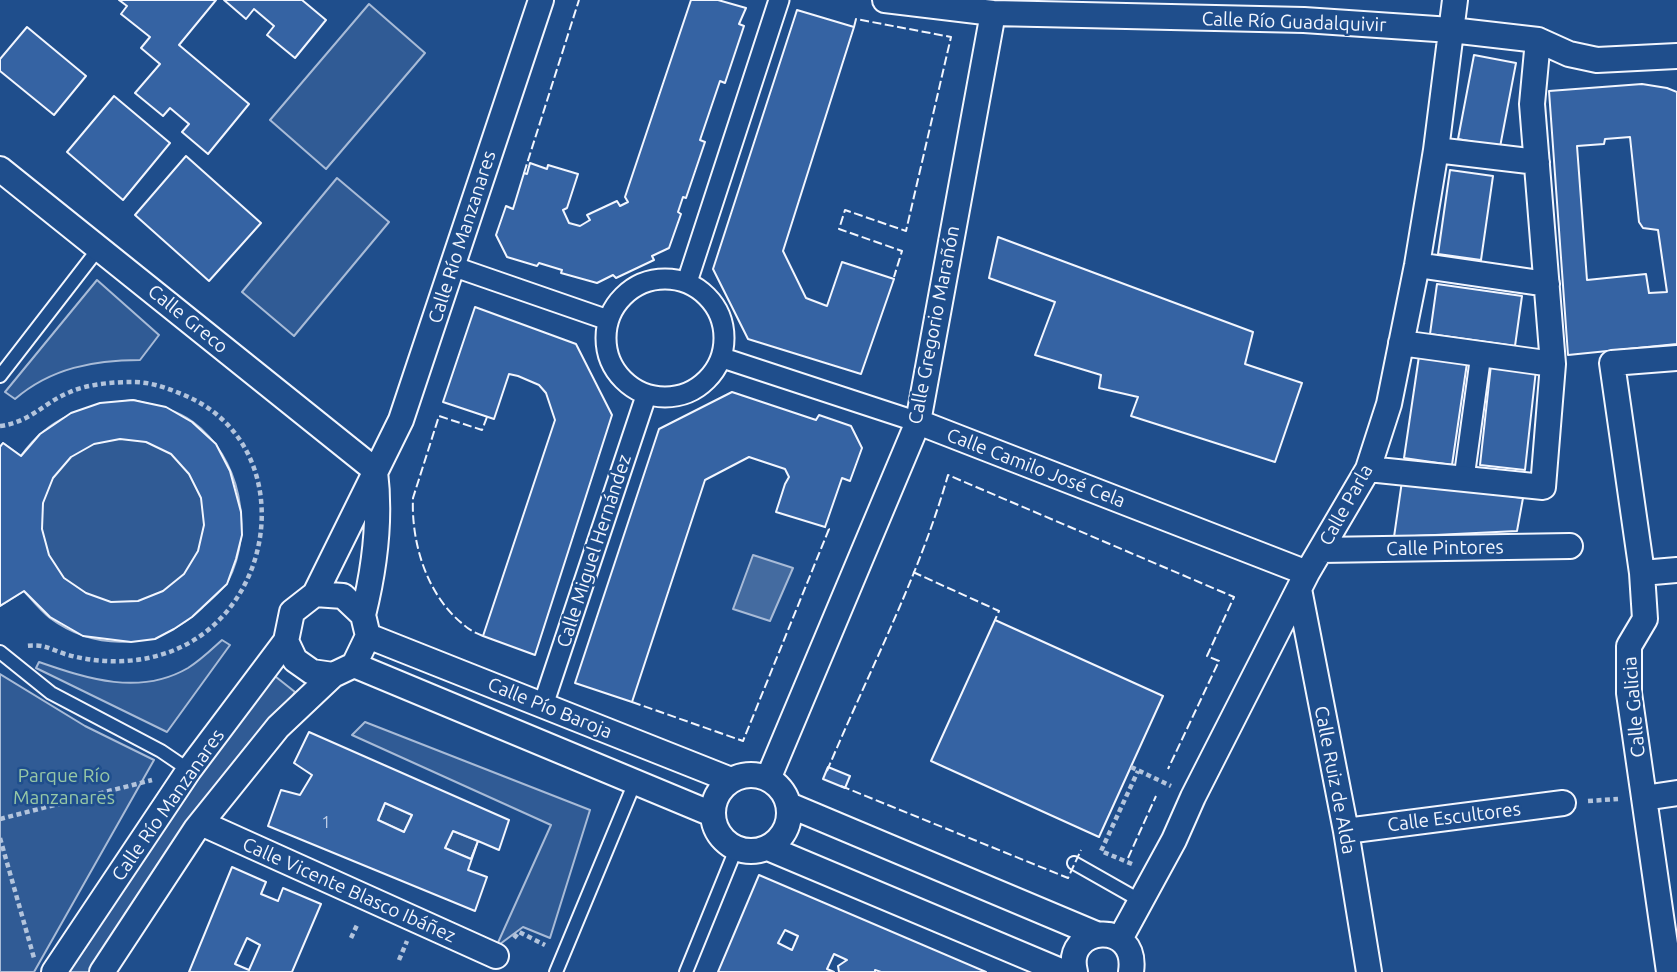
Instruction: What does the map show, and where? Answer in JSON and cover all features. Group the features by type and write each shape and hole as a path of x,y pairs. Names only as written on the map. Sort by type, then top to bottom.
{"street":[{"name":"Calle Río Manzanares","path":"315,594 401,420 541,0"},
{"path":"687,282 779,0"},
{"name":"Calle Río Guadalquivir","path":"886,0 993,13 1299,10 1538,40 1569,54 1597,60 1674,57"},
{"path":"1439,0 1451,30"},
{"path":"1451,30 1455,0"},
{"name":"Calle Gregorio Marañón","path":"768,779 918,422 993,13"},
{"name":"Calle Parla","path":"1075,972 1073,964 1076,950 1084,940 1108,936 1141,901 1303,581 1368,469 1389,404 1417,265 1436,150 1451,30"},
{"path":"1368,469 1543,487 1553,364 1532,104 1538,40"},
{"path":"1436,150 1537,162"},
{"name":"Calle Greco","path":"0,169 375,470"},
{"path":"1417,265 1547,284"},
{"path":"452,266 608,320"},
{"path":"666,278 687,282 709,296 726,340 723,358 707,382 664,399 646,396 621,381 604,337 608,320 623,295 666,278"},
{"path":"1401,343 1553,364"},
{"path":"1464,478 1481,354"},
{"name":"Calle Camilo José Cela","path":"723,358 918,422 1303,581"},
{"name":"Calle Galicia","path":"1669,972 1629,693 1629,646 1645,619 1642,573 1612,363 1677,358"},
{"name":"Calle Miguel Hernández","path":"543,705 646,396"},
{"path":"366,625 343,596 315,594 292,612 286,640 295,660 312,673 344,670 366,625 379,521 375,470"},
{"name":"Calle Pintores","path":"1321,550 1570,546"},
{"path":"1642,573 1677,570"},
{"name":"Calle Ruiz de Alda","path":"1303,581 1369,972"},
{"name":"Calle Pío Baroja","path":"366,625 543,705 731,780"},
{"name":"Calle Río Manzanares","path":"44,965 286,640"},
{"name":"Calle Río Manzanares","path":"103,972 201,823 278,727 344,670"},
{"name":"Calle Pío Baroja","path":"344,670 712,814"},
{"path":"743,775 768,779 778,785 789,805 785,830 778,841 768,848 758,851 736,849 719,835 712,814 717,795 731,780 743,775"},
{"path":"1644,798 1677,793"},
{"name":"Calle Escultores","path":"1346,831 1563,803"},
{"path":"789,805 1108,936 1129,949 1131,972"},
{"name":"Calle Vicente Blasco Ibáñez","path":"201,823 496,956"},
{"path":"768,848 1063,972"}],"lane":[{"path":"0,376 99,248"},
{"path":"0,652 51,693 161,751 189,770"},
{"path":"556,972 635,782"},
{"path":"686,972 736,849"},
{"path":"1074,863 1141,901"}],"path":[{"path":"0,426 18,424 70,391 96,385 133,382 162,386 200,402 233,428 251,461 262,502 260,543 252,573 233,605 206,630 183,646 160,655 131,661 99,661 67,655 41,645 23,646 10,662"},
{"path":"1131,767 1145,774"},
{"path":"0,819 189,770"},
{"path":"1138,771 1101,851 1155,874"},
{"path":"1563,803 1644,798"},
{"path":"0,838 44,965"},
{"path":"496,956 519,932 563,953"}],"green space":[{"path":"369,4 425,53 326,169 270,120"},
{"path":"337,178 389,222 294,336 242,292"},
{"path":"97,280 159,335 140,360 106,362 74,368 43,380 15,399 5,392"},
{"path":"133,400 164,408 193,422 222,454 232,474 241,517 241,539 228,581 185,622 167,632 128,642 88,637 69,629 50,618 24,591 0,606 0,447 3,443 21,456 44,431 70,415 100,405"},
{"path":"222,640 230,645 167,732 36,668 39,662 95,679 133,683 151,681 188,668"},
{"path":"271,673 295,692 94,972 62,972"},
{"name":"Parque Río Manzanares","path":"0,674 85,726 154,760 34,972 0,972"},
{"path":"365,722 590,810 550,938 523,927 496,947 551,825 352,735"},
{"path":"385,803 412,815 404,832 378,820"},
{"path":"453,831 478,841 471,859 445,848"}],"shaded area":[{"path":"753,555 793,568 770,621 733,609"}],"building":[{"path":"119,0 216,0 179,45 249,104 208,154 182,132 189,124 170,108 163,116 135,93 160,64 141,48 150,37 121,14 127,6"},
{"path":"224,0 302,0 326,20 295,58 267,35 274,26 254,9 246,19"},
{"path":"691,0 718,0 746,8 739,24 744,26 725,83 720,81 700,140 705,142 686,198 683,197 678,212 681,214 669,248 652,256 654,260 616,278 613,275 597,283 561,273 562,270 539,263 537,266 507,257 496,235 506,206 513,209 524,173 527,174 530,163 578,174 567,208 563,210 569,223 580,226 590,220 587,215 617,201 620,206 628,202 625,197"},
{"path":"797,10 854,27 783,251 806,298 827,306 842,262 894,279 861,374 748,339 713,269"},
{"path":"27,27 86,76 54,115 0,71 0,59"},
{"path":"1474,55 1516,63 1500,147 1458,139"},
{"path":"1642,84 1677,92 1677,344 1568,355 1549,91","holes":["1630,137 1639,222 1643,228 1658,230 1667,292 1649,293 1646,274 1587,280 1577,146 1604,144 1605,139"]},
{"path":"114,96 170,143 123,200 67,152"},
{"path":"186,156 261,223 209,281 135,215"},
{"path":"1450,170 1493,176 1481,260 1438,254"},
{"path":"998,237 1253,332 1245,364 1302,383 1275,462 1131,416 1138,397 1099,388 1101,375 1035,355 1055,302 989,278"},
{"path":"1437,284 1522,296 1515,346 1430,334"},
{"path":"475,307 576,344 612,415 535,655 483,636 555,420 546,393 539,385 509,374 494,419 443,402"},
{"path":"1419,356 1467,363 1452,465 1404,458"},
{"path":"1491,365 1536,370 1525,470 1480,465"},
{"path":"732,392 816,420 819,415 851,426 862,448 850,481 842,478 825,527 776,512 789,477 785,469 749,457 705,480 632,702 575,683 659,429"},
{"path":"133,400 166,407 192,422 216,444 230,471 241,512 242,535 227,584 192,617 155,639 131,642 83,636 50,617 24,591 0,606 0,447 3,443 21,456 40,434 71,413 100,403","holes":["120,439 146,442 171,454 189,474 201,498 204,525 198,551 184,574 163,591 138,601 111,602 86,593 64,578 49,555 42,529 43,503 53,478 71,457 94,444"]},
{"path":"1402,481 1523,498 1517,531 1394,537"},
{"path":"995,620 1163,696 1099,837 931,761"},
{"path":"309,732 509,820 499,850 478,841 468,870 487,877 475,911 268,826 281,790 300,795 312,775 294,763","holes":["385,803 412,815 404,832 378,820","453,831 478,841 471,859 445,848"]},
{"path":"828,767 850,776 845,788 823,779"},
{"path":"232,867 266,882 261,894 278,901 283,888 321,904 292,972 189,972","holes":["247,938 260,945 249,970 235,964"]},
{"path":"759,875 986,972 839,972 838,966 847,960 834,954 827,969 834,972 718,972","holes":["785,930 798,936 792,950 778,943"]}],"fence":[{"path":"524,173 579,0"},
{"path":"854,27 856,19 951,37 906,231 845,210 839,229 902,251 894,277"},
{"path":"483,636 468,628 451,613 431,584 415,533 413,498 439,416 482,430 487,417"},
{"path":"827,771 908,588 948,475 1234,597 1207,656 1219,661 1168,769"},
{"path":"632,702 743,741 829,529 825,527"},
{"path":"913,572 999,611 995,620"},
{"path":"841,786 1068,878 1081,850"},
{"path":"1128,858 1156,796"}]}
